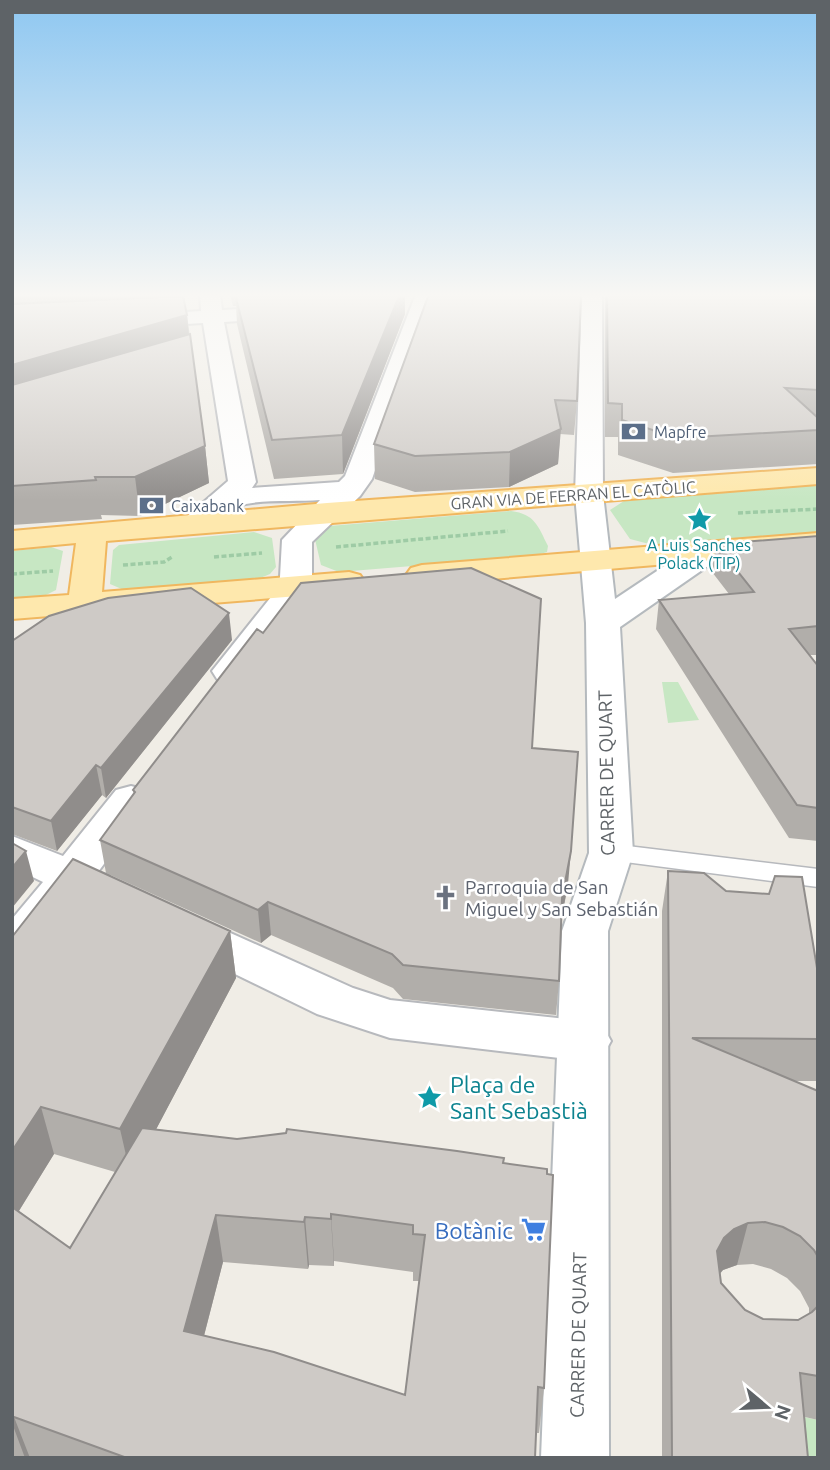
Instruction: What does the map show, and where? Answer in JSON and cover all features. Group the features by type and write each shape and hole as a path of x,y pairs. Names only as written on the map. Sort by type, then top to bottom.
{"main road":[{"name":"GRAN VIA DE FERRAN EL CATÒLIC","path":"19,551 92,534 191,544 327,512 818,476"},
{"path":"84,604 92,534"},
{"path":"16,598 84,604 818,542"}],"street":[{"path":"191,544 243,482 219,363"},
{"path":"208,699 294,587 298,568 295,551 297,540 304,529 327,512 358,479 406,363"},
{"name":"CARRER DE QUART","path":"575,1458 585,931 590,905 606,873 611,853 603,623 594,562 589,494 591,363"},
{"path":"229,498 350,490"},
{"path":"603,623 707,552"},
{"path":"28,641 84,604"},
{"path":"12,953 157,766"},
{"path":"12,850 335,1000 390,1019 585,1041"}],"lane":[{"path":"611,853 818,878"}],"path":[{"path":"331,548 511,531"},
{"path":"164,562 191,544 214,557"},
{"path":"16,598 23,573 19,551"},
{"path":"206,562 214,557 273,553"},
{"path":"111,566 164,562 177,566"},
{"path":"12,574 60,570"}],"green space":[{"path":"818,485 818,532 653,545 630,539 610,510 624,501"},
{"path":"511,511 526,515 535,522 548,546 547,552 534,556 339,572 321,565 314,535 329,526"},
{"path":"254,532 272,538 276,567 270,574 258,579 124,590 110,584 113,550 119,545"},
{"path":"51,547 63,551 56,590 40,598 12,600 12,551"},
{"path":"662,682 678,682 699,720 668,723"},
{"path":"786,1413 818,1420 818,1458 790,1458"}],"building":[{"path":"90,363 194,363 205,446 135,477 95,477 96,480 12,486 12,385"},
{"path":"252,363 372,363 342,435 272,440"},
{"path":"404,363 578,363 577,401 555,400 561,429 510,452 415,456 374,444"},
{"path":"608,363 818,363 818,390 785,388 818,418 818,430 677,438 622,420 622,404 608,403"},
{"path":"818,536 818,626 789,629 818,666 818,808 797,805 659,600 754,592 716,544"},
{"path":"471,568 541,599 532,748 578,752 571,851 562,898 559,981 403,965 392,954 268,902 258,910 100,840 135,792 133,790 257,629 263,633 301,583"},
{"path":"191,588 229,613 101,768 96,765 51,821 12,807 12,641 49,616 108,598"},
{"path":"12,843 26,851 12,868"},
{"path":"73,859 230,931 120,1129 41,1107 12,1151 12,937"},
{"path":"668,871 704,873 726,891 769,894 775,876 802,877 818,974 818,1039 692,1038 818,1091 818,1257 800,1236 765,1222 748,1223 734,1229 724,1238 717,1251 721,1283 745,1310 763,1319 798,1320 818,1306 818,1376 800,1373 808,1458 672,1458"},
{"path":"142,1128 237,1139 286,1133 287,1129 504,1158 503,1163 547,1169 547,1174 553,1175 544,1388 538,1387 535,1458 127,1458 14,1417 12,1420 12,1207 70,1248","holes":["331,1214 413,1225 413,1234 425,1235 405,1395 274,1352 184,1331 216,1215 304,1222 305,1217 331,1219"]}],"place":[{"name":"Mapfre","path":"634,432"},
{"name":"Caixabank","path":"151,506"},
{"name":"A Luis Sanches Polack (TIP)","path":"699,519"},
{"name":"Parroquia de San Miguel y San Sebastián","path":"445,898"},
{"name":"Plaça de Sant Sebastià","path":"430,1097"},
{"name":"Botànic","path":"533,1230"}]}
